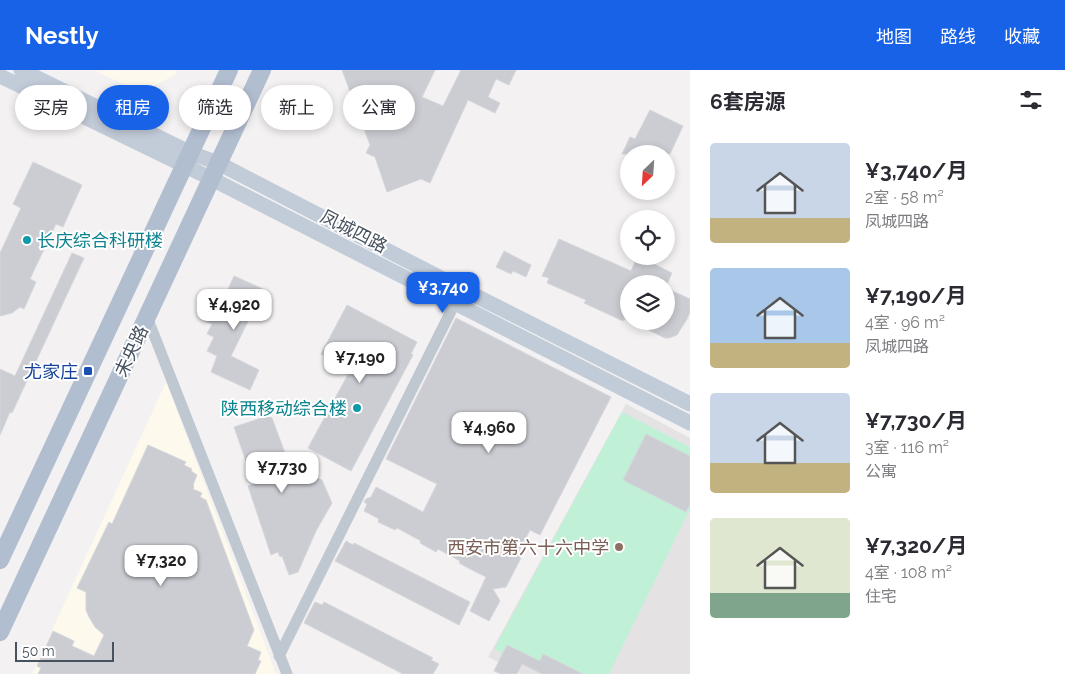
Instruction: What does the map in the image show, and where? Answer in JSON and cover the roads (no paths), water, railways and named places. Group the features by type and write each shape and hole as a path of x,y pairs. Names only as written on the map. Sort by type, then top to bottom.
{"main road":[{"name":"未央路","path":"0,560 229,70"},
{"name":"未央路","path":"0,632 262,70"}],"street":[{"name":"凤城四路","path":"21,70 188,160"},
{"name":"凤城四路","path":"0,76 214,171 462,289 690,404"},
{"name":"凤城四路","path":"214,171 454,303 690,423"},
{"path":"278,656 462,289"},
{"path":"147,317 278,656 287,674"}],"place":[{"name":"长庆综合科研楼","path":"27,240"},
{"name":"尤家庄","path":"88,371"},
{"name":"陕西移动综合楼","path":"357,408"},
{"name":"西安市第六十六中学","path":"619,547"}]}
